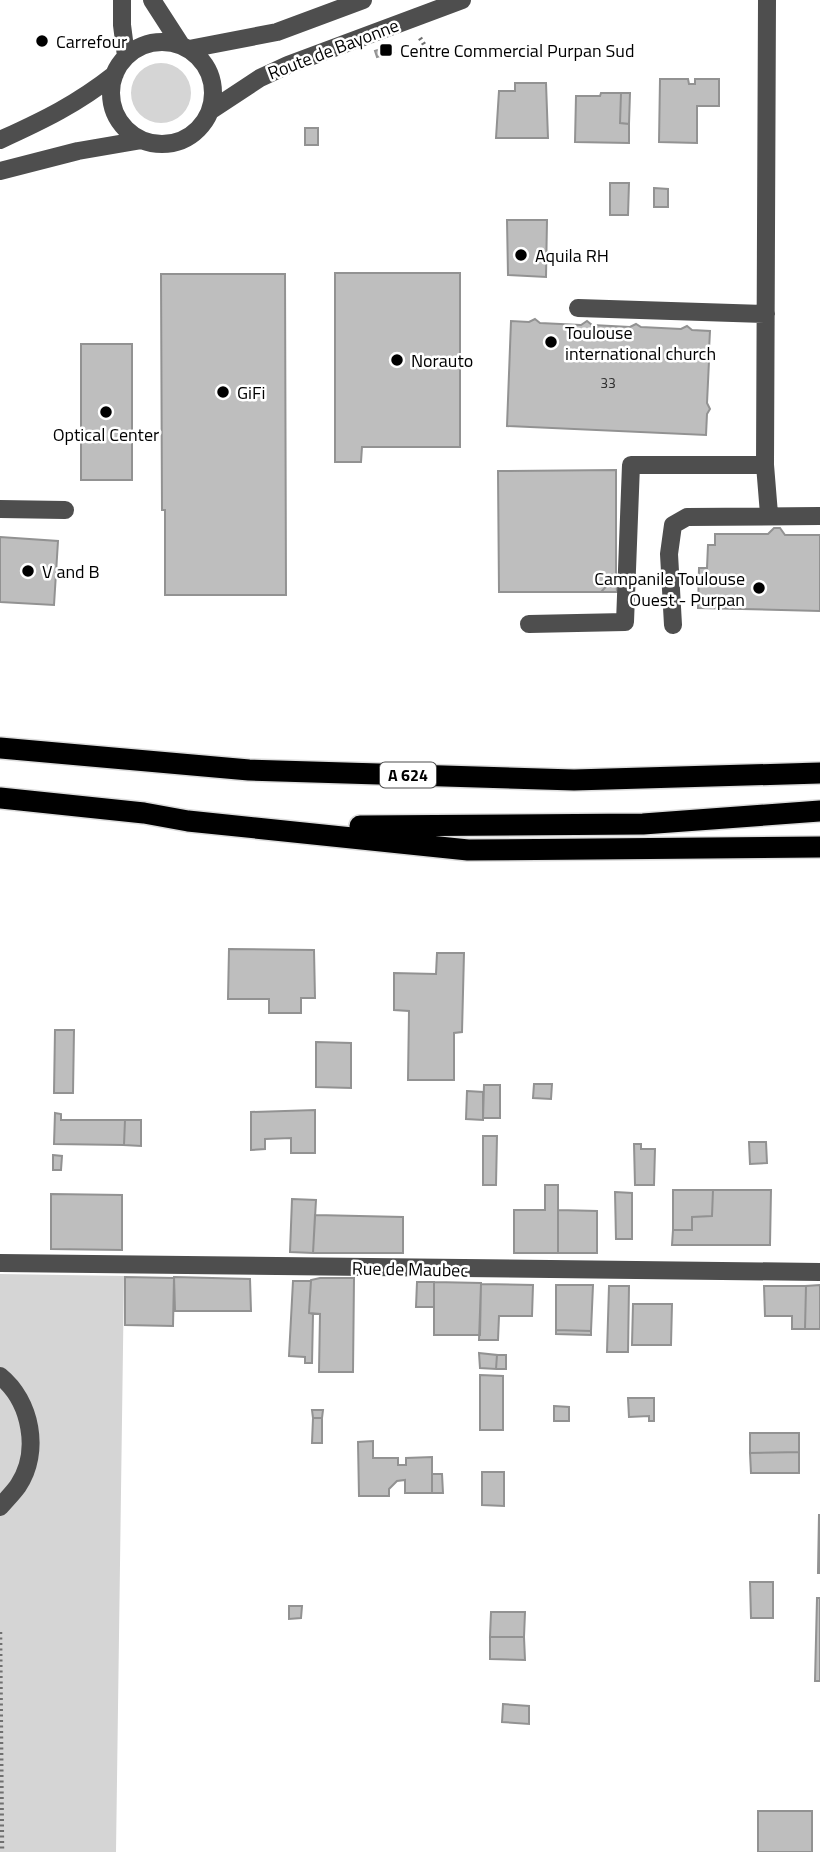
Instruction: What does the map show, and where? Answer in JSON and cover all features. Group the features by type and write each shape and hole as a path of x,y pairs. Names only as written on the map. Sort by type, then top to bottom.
{"highway":[{"name":"A 624","path":"0,748 249,770 574,780 819,772"},
{"path":"0,798 468,850 820,847"},
{"path":"264,827 643,824 820,811"}],"street":[{"path":"122,0 122,25 127,56"},
{"path":"152,0 185,47 203,61 211,76 214,93 210,111"},
{"name":"Route de Bayonne","path":"0,139 63,111 88,95 114,74 127,56 142,45 162,41 185,47 277,32 363,0"},
{"name":"Route de Bayonne","path":"0,171 78,151 142,140 162,144 181,140 199,129 210,111 260,78 462,0"},
{"path":"767,0 765,466 769,514"},
{"path":"114,74 112,105 129,132 142,140"},
{"path":"578,308 766,313"},
{"path":"529,624 625,622 631,465 765,466"},
{"path":"0,509 65,510"},
{"path":"673,625 668,554 673,525 687,517 769,514 820,516"},
{"name":"Rue de Maubec","path":"0,1264 820,1272"},
{"path":"0,1376 21,1401 30,1428 30,1458 19,1485 0,1507"}],"path":[{"path":"419,37 432,57"},
{"path":"0,1632 2,1852"}],"shaded area":[{"path":"161,63 182,72 191,93 182,114 161,123 140,114 131,93 140,72"},
{"path":"0,1274 124,1276 116,1852 0,1852"}],"building":[{"path":"390,46 393,52 377,57 375,51"},
{"path":"660,79 688,79 689,84 695,84 695,79 719,79 719,106 697,106 697,143 659,142"},
{"path":"515,83 546,83 548,138 496,138 499,91 515,91"},
{"path":"601,93 621,93 620,123 629,124 629,143 575,142 576,96 600,96"},
{"path":"621,93 630,93 629,124 620,123"},
{"path":"305,128 318,128 318,145 305,145"},
{"path":"610,183 629,183 628,215 610,215"},
{"path":"654,188 668,189 668,207 654,207"},
{"path":"507,220 547,220 546,277 508,275"},
{"name":"Norauto","path":"335,273 460,273 460,447 362,447 361,462 335,462"},
{"name":"GiFi","path":"161,274 285,274 286,595 165,595"},
{"path":"535,319 540,323 581,325 587,321 592,325 630,327 636,324 641,327 681,329 687,326 692,330 710,331 709,350 712,356 709,361 707,403 710,409 707,414 706,435 507,426 511,321 529,322"},
{"name":"Optical Center","path":"81,344 132,344 132,480 81,480"},
{"path":"616,470 616,576 601,592 499,592 498,471"},
{"name":"Campanile Toulouse Ouest - Purpan","path":"774,528 780,528 785,535 820,535 820,611 698,608 699,568 707,568 708,545 715,545 715,534 768,534"},
{"name":"V and B","path":"0,537 58,541 54,605 0,602"},
{"path":"616,576 617,592 601,592"},
{"path":"229,949 314,950 315,998 301,998 301,1013 269,1013 269,999 228,999"},
{"path":"437,953 464,953 462,1032 454,1033 454,1080 408,1080 409,1011 394,1010 394,973 436,974"},
{"path":"55,1030 74,1030 73,1093 54,1093"},
{"path":"316,1042 351,1043 351,1088 316,1087"},
{"path":"534,1084 552,1084 551,1099 533,1098"},
{"path":"484,1085 500,1085 500,1118 483,1118"},
{"path":"467,1091 483,1092 483,1120 466,1119"},
{"path":"315,1110 315,1153 291,1153 291,1138 265,1139 265,1149 251,1150 251,1112"},
{"path":"55,1113 61,1114 61,1120 125,1120 124,1145 54,1144"},
{"path":"125,1120 141,1120 141,1146 124,1145"},
{"path":"483,1136 497,1136 496,1185 483,1185"},
{"path":"749,1142 766,1142 767,1163 750,1164"},
{"path":"634,1144 641,1144 641,1149 655,1149 654,1185 635,1185"},
{"path":"53,1155 62,1156 61,1170 53,1170"},
{"path":"545,1185 558,1185 558,1253 514,1253 514,1210 545,1210"},
{"path":"673,1190 713,1190 712,1216 692,1217 692,1230 673,1230"},
{"path":"713,1190 771,1190 770,1245 672,1245 673,1230 692,1230 692,1217 712,1216"},
{"path":"615,1192 632,1193 632,1239 616,1239"},
{"path":"51,1194 122,1195 122,1250 51,1249"},
{"path":"292,1199 316,1200 313,1253 290,1252"},
{"path":"558,1210 597,1211 597,1253 558,1253"},
{"path":"315,1215 403,1217 403,1253 313,1253"},
{"path":"125,1277 174,1278 173,1326 125,1325"},
{"path":"174,1277 250,1279 251,1311 175,1311"},
{"path":"354,1278 353,1372 319,1372 320,1314 309,1313 311,1280"},
{"path":"293,1281 311,1281 309,1313 313,1314 312,1363 305,1363 305,1357 289,1356"},
{"path":"417,1282 434,1282 434,1307 416,1307"},
{"path":"434,1282 481,1283 480,1335 434,1335"},
{"path":"481,1284 533,1285 532,1316 499,1316 498,1340 479,1340"},
{"path":"556,1285 593,1285 591,1331 556,1330"},
{"path":"820,1285 820,1329 805,1329 806,1286"},
{"path":"609,1286 629,1286 628,1352 607,1352"},
{"path":"764,1286 806,1286 805,1329 792,1329 792,1316 765,1316"},
{"path":"633,1304 672,1304 671,1345 632,1345"},
{"path":"556,1330 591,1331 591,1335 556,1334"},
{"path":"479,1353 497,1355 496,1369 480,1368"},
{"path":"497,1355 506,1355 506,1369 496,1369"},
{"path":"480,1375 503,1376 503,1430 480,1430"},
{"path":"628,1398 654,1398 654,1421 649,1421 649,1416 629,1417"},
{"path":"554,1406 569,1407 569,1421 554,1421"},
{"path":"312,1410 323,1410 322,1418 313,1418"},
{"path":"313,1418 322,1418 322,1443 312,1443"},
{"path":"750,1433 799,1433 799,1452 750,1453"},
{"path":"373,1441 373,1458 398,1458 398,1465 406,1465 406,1458 432,1457 432,1493 405,1493 405,1480 397,1481 389,1489 389,1496 359,1496 358,1442"},
{"path":"799,1452 799,1473 751,1473 750,1453"},
{"path":"482,1472 504,1472 504,1506 482,1505"},
{"path":"432,1474 442,1474 443,1493 432,1493"},
{"path":"819,1515 820,1573 818,1573"},
{"path":"750,1582 773,1582 773,1618 751,1618"},
{"path":"817,1598 820,1598 820,1681 815,1681"},
{"path":"289,1606 302,1606 301,1618 289,1619"},
{"path":"491,1612 525,1612 524,1637 490,1637"},
{"path":"490,1637 524,1637 525,1660 490,1659"},
{"path":"503,1704 529,1706 529,1724 502,1722"},
{"path":"758,1811 812,1811 812,1852 758,1852"}],"place":[{"name":"Carrefour","path":"42,41"},
{"name":"Centre Commercial Purpan Sud","path":"386,50"},
{"name":"Aquila RH","path":"521,255"},
{"name":"Toulouse international church","path":"551,342"},
{"name":"Norauto","path":"397,360"},
{"name":"GiFi","path":"223,392"},
{"name":"Optical Center","path":"106,412"},
{"name":"V and B","path":"28,571"},
{"name":"Campanile Toulouse Ouest - Purpan","path":"759,588"}]}
